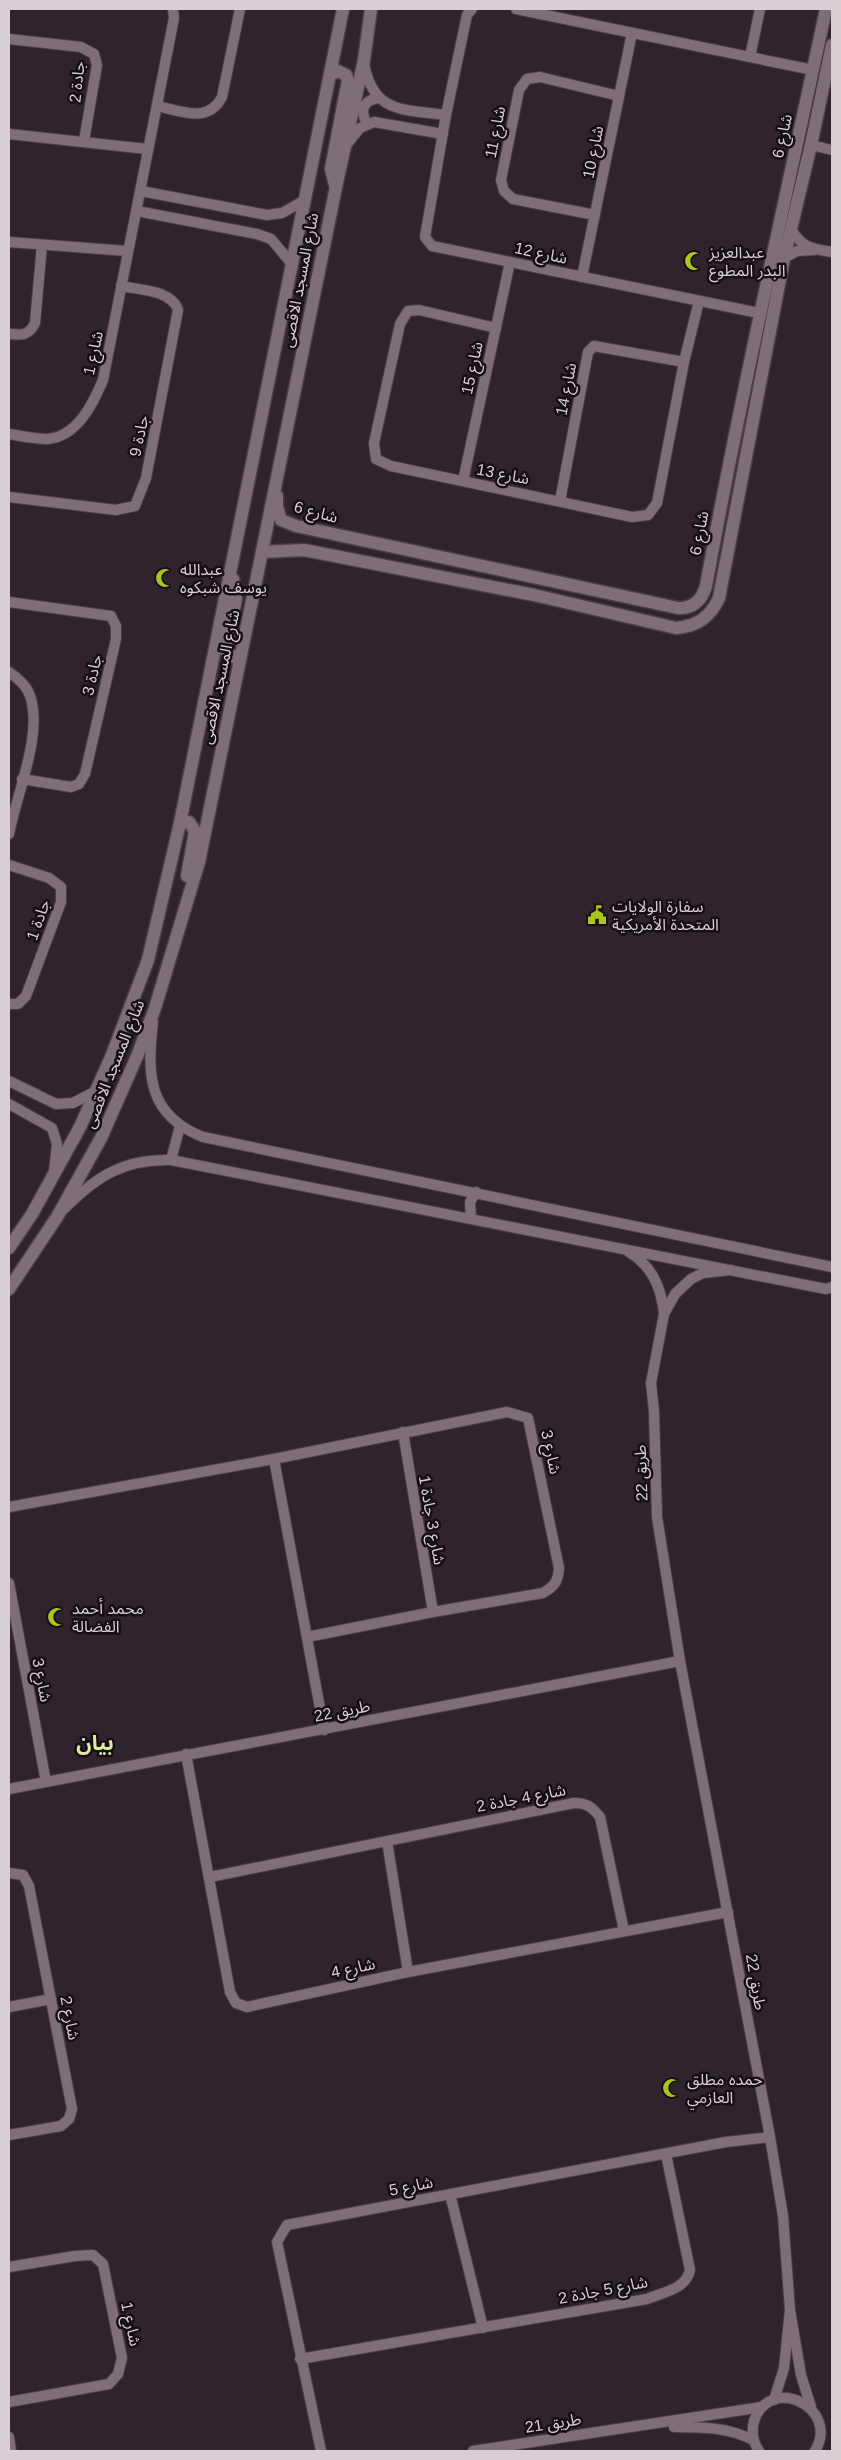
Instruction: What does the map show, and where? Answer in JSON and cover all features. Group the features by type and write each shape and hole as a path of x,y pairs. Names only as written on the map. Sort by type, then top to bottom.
{"main road":[{"name":"شارع المسجد الاقصى","path":"9,1248 32,1214 80,1127 112,1055 148,960 180,823 343,9"},
{"name":"شارع المسجد الاقصى","path":"9,1289 57,1217 101,1138 138,1054 155,1008 199,862 276,479 364,60 371,9"},
{"name":"شارع 6","path":"276,479 277,507 281,520 296,526 683,608 694,605 702,597 713,548 759,313 826,9"},
{"name":"شارع 6","path":"262,552 288,549 324,554 534,596 676,628 701,622 714,609 719,598 784,258 832,45"},
{"path":"330,75 338,71 346,75 348,80 331,168 336,188"},
{"path":"324,554 327,533"},
{"path":"713,548 727,550"},
{"path":"231,569 236,599 225,650 233,657 241,655"},
{"path":"180,823 188,822 196,831 187,877 191,888"}],"street":[{"name":"شارع 1","path":"9,434 48,439 68,432 92,407 103,380 174,18 173,9"},
{"path":"157,106 198,114 210,112 218,105 222,97 240,9"},
{"name":"شارع 12","path":"472,9 467,15 442,134 425,237 427,242 432,246 759,313"},
{"path":"516,9 562,13 632,33 813,70"},
{"path":"750,57 760,9"},
{"name":"شارع 10","path":"582,277 632,33"},
{"name":"جادة 2","path":"9,40 81,46 94,54 97,65 84,141"},
{"path":"364,60 371,90 378,98 402,109 446,116"},
{"name":"شارع 11","path":"596,215 513,199 504,191 501,180 519,90 527,79 540,77 619,96"},
{"path":"367,124 362,115 363,107 369,100 378,98"},
{"path":"344,150 353,135 367,124 374,122 442,134"},
{"path":"9,134 148,149"},
{"path":"811,145 832,150"},
{"path":"141,191 267,215 282,213 305,200"},
{"path":"137,211 257,234 271,239 292,264"},
{"path":"791,229 797,240 805,246 832,252"},
{"path":"9,242 127,251"},
{"path":"9,334 23,335 31,331 35,323 42,245"},
{"path":"784,258 797,251 818,250"},
{"name":"شارع 15","path":"463,481 510,262"},
{"name":"جادة 9","path":"9,498 116,510 135,506 146,478 178,310 176,302 166,296 121,286"},
{"name":"شارع 13","path":"496,328 419,310 408,311 400,324 374,443 376,459 391,466 560,500 632,517 648,515 657,503 684,362 698,301"},
{"name":"شارع 14","path":"560,500 588,352 594,346 684,362"},
{"name":"جادة 3","path":"9,602 111,616 116,626 116,639 85,774 79,784 71,787 22,779"},
{"path":"9,672 28,691 33,714 32,737 9,827"},
{"name":"جادة 1","path":"9,865 49,878 61,887 62,893 61,902 26,996 18,1004 9,1004"},
{"path":"155,1008 149,1062 150,1074 160,1102 180,1126 202,1137 476,1192 832,1267"},
{"path":"9,1081 56,1104 73,1103 96,1091"},
{"path":"9,1104 52,1128 57,1144 54,1176"},
{"path":"171,1160 180,1126"},
{"path":"57,1217 84,1189 106,1174 138,1162 171,1160 826,1289 832,1287"},
{"path":"471,1219 470,1202 476,1192"},
{"name":"طريق 22","path":"618,1248 639,1258 651,1272 661,1292 664,1314"},
{"name":"طريق 22","path":"731,1270 703,1273 691,1279 675,1294 664,1314 651,1383 654,1410 657,1517 680,1661 770,2137 783,2216 790,2310 801,2375 811,2407 825,2425 815,2451"},
{"name":"شارع 3","path":"9,1507 274,1459 507,1412 528,1418 560,1568 558,1580 554,1587 543,1593 307,1637"},
{"name":"شارع 3 جادة 1","path":"402,1432 433,1612"},
{"path":"274,1459 324,1730"},
{"name":"شارع 3","path":"9,1583 46,1782"},
{"name":"طريق 22","path":"9,1789 680,1661"},
{"name":"شارع 4","path":"186,1754 230,1992 236,2003 247,2007 408,1972 728,1912"},
{"name":"شارع 4 جادة 2","path":"210,1877 574,1803 583,1803 592,1807 600,1817 624,1931"},
{"path":"387,1841 408,1972"},
{"name":"شارع 2","path":"9,1873 23,1875 29,1886 72,2109 68,2119 61,2126 9,2135"},
{"path":"9,2007 51,1999"},
{"name":"شارع 5","path":"321,2451 300,2359 278,2242 286,2225 724,2142 770,2137"},
{"name":"شارع 5 جادة 2","path":"300,2359 647,2298 681,2286 688,2279 690,2270 666,2154"},
{"path":"450,2194 483,2328"},
{"name":"شارع 1","path":"9,2267 75,2256 93,2255 103,2264 122,2358 118,2374 109,2384 9,2402"},
{"name":"طريق 22","path":"774,2400 784,2368 790,2310"},
{"path":"759,2451 753,2440 754,2422 762,2408 774,2400 793,2398 811,2407"},
{"name":"طريق 21","path":"473,2451 762,2408"},
{"name":"طريق 21","path":"637,2426 712,2427 735,2432 753,2440"},
{"path":"9,2437 11,2451"}],"place":[{"name":"عبدالعزيز البدر المطوع","path":"694,261"},
{"name":"عبدالله يوسف شبكوه","path":"165,578"},
{"name":"سفارة الولايات المتحدة الأمريكية","path":"597,915"},
{"name":"محمد أحمد الفضالة","path":"57,1617"},
{"name":"حمده مطلق العازمي","path":"672,2088"}],"district":[{"name":"بيان","path":"95,1742"}]}
